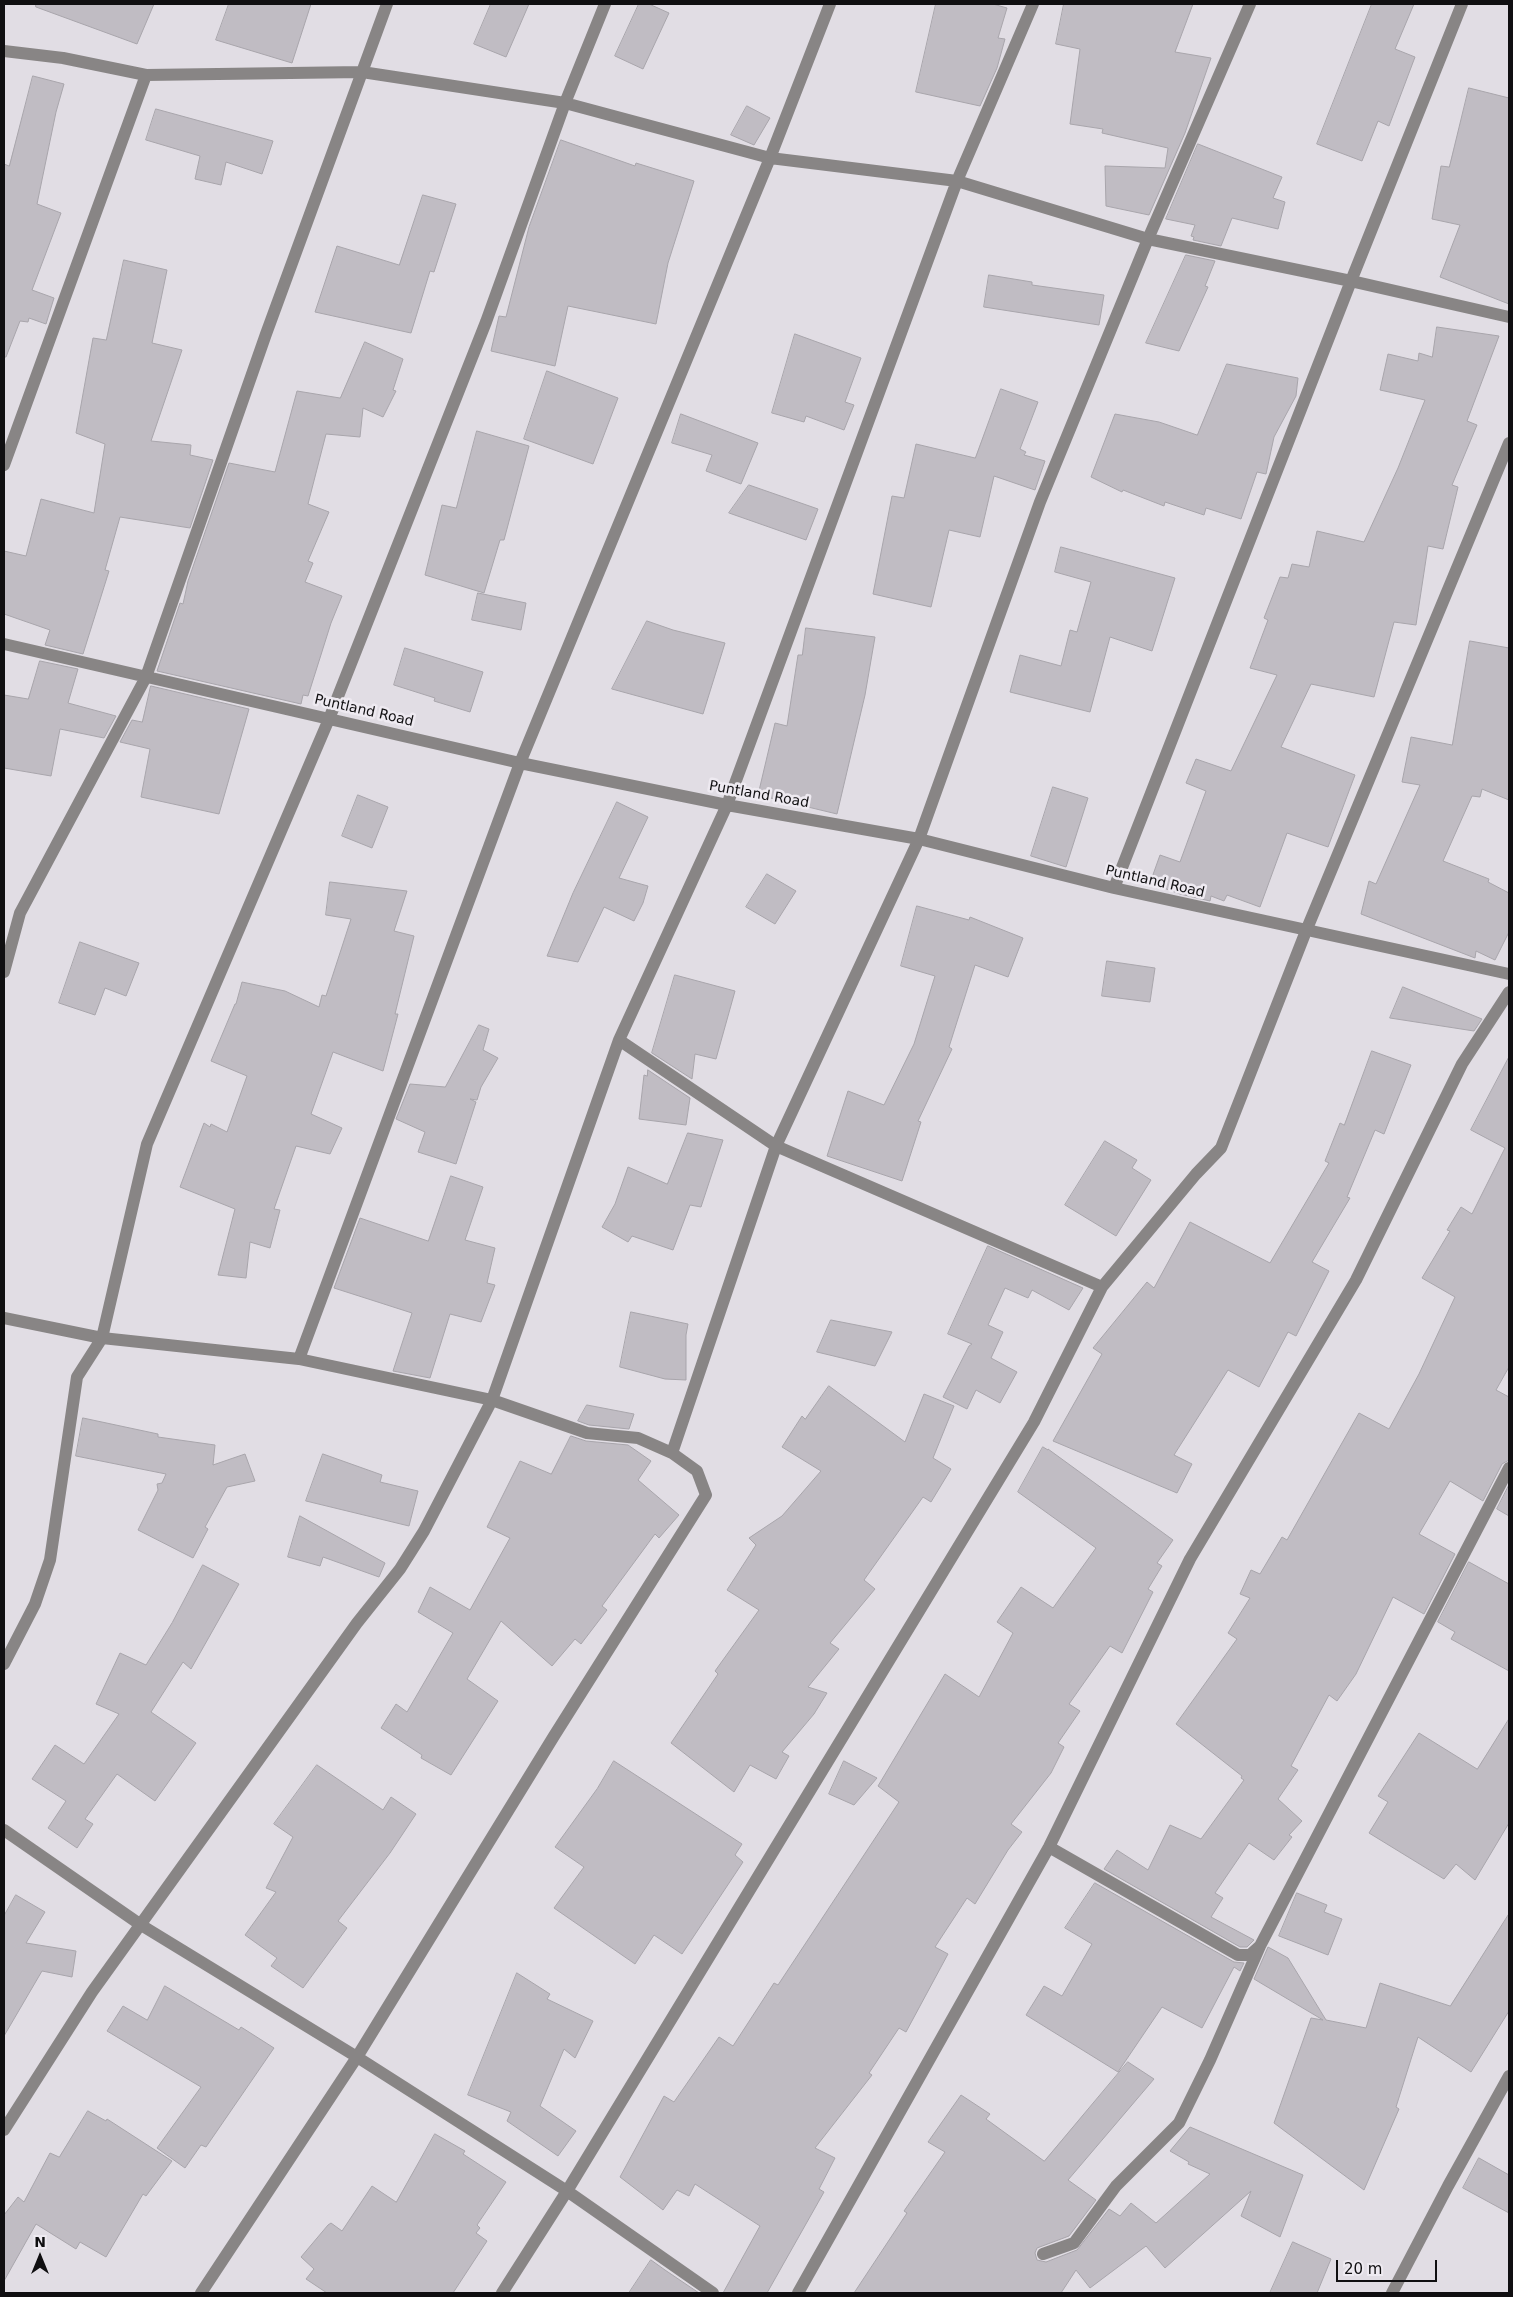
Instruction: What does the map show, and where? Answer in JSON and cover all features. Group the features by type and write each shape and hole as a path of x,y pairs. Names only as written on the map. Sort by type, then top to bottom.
{"street":[{"path":"4,972 20,913 146,677 266,334 387,4"},
{"path":"4,1664 35,1604 50,1560 77,1377 102,1338 147,1144 329,719 486,322 566,103 605,4"},
{"path":"299,1359 520,763 770,158 830,4"},
{"path":"4,2130 92,1992 357,1623 400,1569 424,1531 492,1400 619,1040 727,805 957,181 1033,4"},
{"path":"672,1453 776,1146 919,839 1040,502 1148,239 1250,4"},
{"path":"1114,888 1351,281 1462,4"},
{"path":"4,51 63,58 146,75 362,72 566,103 770,158 957,181 1148,239 1351,281 1509,317"},
{"path":"4,465 146,75"},
{"path":"502,2293 567,2191 1034,1422 1102,1287 1196,1174 1221,1148 1306,931 1509,443"},
{"name":"Puntland Road","path":"4,644 520,763 727,805 919,839 1114,888 1509,974"},
{"path":"798,2293 1050,1847 1190,1560 1356,1280 1462,1064 1509,992"},
{"path":"619,1040 776,1146 1102,1287"},
{"path":"4,1318 102,1338 299,1359 492,1400 587,1433 638,1438 672,1453 697,1471 706,1495 548,1744 357,2057 201,2293"},
{"path":"1043,2254 1074,2244 1116,2186 1179,2123 1210,2060 1260,1946 1509,1468"},
{"path":"4,1830 141,1925 357,2057 567,2191 713,2293"},
{"path":"1050,1847 1238,1955 1250,1955 1260,1946"},
{"path":"1392,2293 1509,2076"}],"building":[{"path":"36,4 154,4 137,44 36,7"},
{"path":"229,4 311,4 292,63 216,40"},
{"path":"491,4 529,4 506,57 474,44"},
{"path":"639,4 649,4 669,13 643,69 615,56"},
{"path":"936,4 993,4 1007,8 998,38 1005,39 997,68 980,106 916,92"},
{"path":"1064,4 1193,4 1175,52 1211,58 1185,133 1149,215 1106,206 1105,166 1165,168 1168,148 1102,133 1103,129 1070,124 1080,49 1056,44"},
{"path":"1372,4 1414,4 1395,49 1415,57 1389,126 1378,121 1362,161 1317,144"},
{"path":"33,76 64,84 56,112 37,204 61,213 32,290 54,298 46,324 29,318 28,322 20,321 6,357 4,357 4,164 9,166"},
{"path":"1469,88 1509,98 1509,304 1440,277 1460,225 1432,219 1441,166 1449,167"},
{"path":"747,106 770,118 754,145 731,135"},
{"path":"156,109 273,141 262,174 226,162 221,185 195,179 200,156 146,140"},
{"path":"561,140 635,166 636,163 694,181 668,263 656,324 568,306 555,366 491,351 499,316 506,317 529,227"},
{"path":"1198,144 1282,177 1273,198 1285,202 1278,229 1232,218 1221,246 1193,240 1194,237 1191,236 1195,225 1166,219"},
{"path":"423,195 456,204 434,272 430,271 411,333 315,312 337,246 399,265"},
{"path":"1186,255 1215,261 1205,286 1208,287 1179,351 1146,343"},
{"path":"124,260 167,270 152,343 182,350 151,441 191,445 190,455 213,460 190,528 120,517 105,570 109,571 83,654 45,645 50,630 4,614 4,551 26,556 41,499 94,513 105,444 76,433 93,338 106,340"},
{"path":"989,275 1032,282 1032,285 1104,295 1099,325 984,307"},
{"path":"1437,327 1499,336 1467,421 1477,425 1452,485 1458,487 1443,549 1428,546 1416,625 1394,622 1374,697 1311,684 1281,747 1355,775 1328,847 1287,833 1260,907 1227,895 1224,901 1211,896 1210,901 1180,894 1150,883 1160,855 1180,862 1206,791 1186,783 1196,759 1231,771 1277,675 1250,668 1268,620 1264,618 1280,577 1288,578 1292,564 1309,567 1317,531 1364,542 1398,468 1425,400 1380,390 1388,354 1418,361 1419,353 1432,357"},
{"path":"795,334 861,358 845,402 854,405 844,430 806,416 804,422 772,413"},
{"path":"365,342 403,359 393,390 396,391 383,417 363,408 360,437 326,434 308,504 329,512 308,561 313,563 305,582 342,596 331,623 308,696 303,695 301,704 157,671 180,603 183,604 188,581 229,463 275,472 297,391 340,398"},
{"path":"1227,364 1298,378 1296,396 1274,437 1266,474 1257,472 1241,519 1206,508 1204,515 1165,502 1164,506 1123,490 1122,492 1091,477 1115,414 1159,422 1197,435"},
{"path":"547,371 618,398 593,464 524,439"},
{"path":"1001,389 1038,402 1020,449 1026,452 1024,455 1045,461 1035,490 994,476 980,537 949,530 931,607 873,594 892,496 904,498 916,444 975,458"},
{"path":"681,414 758,443 741,484 706,471 712,455 672,443"},
{"path":"477,431 529,446 504,540 500,540 484,593 425,575 442,505 456,508"},
{"path":"749,485 818,509 806,540 729,513"},
{"path":"1061,547 1175,578 1152,651 1110,637 1090,712 1010,692 1020,655 1061,666 1070,630 1077,632 1091,582 1055,572"},
{"path":"478,593 526,603 521,630 472,620"},
{"path":"647,621 673,630 725,643 703,714 612,689"},
{"path":"806,628 875,637 865,695 837,814 758,795 775,723 787,726 798,655 802,655"},
{"path":"1470,641 1509,648 1509,800 1482,789 1480,797 1472,796 1443,861 1489,879 1488,882 1509,893 1509,932 1495,960 1476,951 1475,958 1361,914 1369,881 1376,884 1420,785 1402,782 1411,737 1452,745"},
{"path":"405,648 483,672 470,712 434,701 435,698 394,685"},
{"path":"40,661 78,669 68,703 116,716 104,738 60,729 51,776 4,768 4,695 28,699"},
{"path":"151,686 249,709 219,814 141,797 150,749 120,742 132,720 142,722"},
{"path":"1053,787 1088,798 1066,867 1031,856"},
{"path":"358,795 388,807 372,848 342,836"},
{"path":"617,802 648,817 619,878 648,886 643,903 634,921 604,907 578,962 547,956 573,893"},
{"path":"767,874 796,891 775,924 746,907"},
{"path":"330,882 407,891 394,931 414,936 395,1014 398,1014 383,1071 333,1052 311,1114 342,1128 330,1154 296,1146 274,1209 280,1210 270,1248 250,1242 246,1278 218,1275 235,1209 180,1187 204,1123 210,1127 211,1124 227,1132 247,1076 211,1061 236,1004 242,982 285,991 319,1007 322,995 326,996 351,919 326,915"},
{"path":"917,906 969,920 970,917 1023,938 1008,977 975,965 949,1047 952,1049 918,1121 921,1122 902,1181 827,1156 848,1091 884,1105 914,1044 935,976 901,966"},
{"path":"80,942 139,963 126,996 105,988 95,1015 59,1003"},
{"path":"1107,961 1155,968 1150,1002 1102,996"},
{"path":"675,975 735,991 716,1059 695,1054 692,1079 652,1053"},
{"path":"1403,987 1482,1019 1474,1031 1390,1018"},
{"path":"479,1025 489,1029 483,1050 498,1058 481,1087 477,1100 470,1099 476,1102 456,1164 418,1152 425,1132 396,1119 410,1084 445,1087"},
{"path":"1372,1051 1411,1065 1384,1134 1375,1130 1347,1197 1350,1198 1312,1262 1329,1271 1296,1336 1288,1332 1259,1387 1228,1370 1174,1455 1192,1464 1177,1493 1053,1441 1102,1354 1093,1348 1147,1282 1154,1288 1190,1222 1270,1263 1329,1163 1325,1161 1340,1123 1344,1125"},
{"path":"1509,1057 1509,1367 1496,1390 1509,1397 1509,1460 1502,1464 1483,1501 1450,1481 1419,1534 1455,1554 1424,1614 1393,1597 1356,1674 1337,1701 1329,1695 1291,1766 1298,1770 1278,1799 1302,1821 1289,1835 1292,1837 1274,1860 1249,1843 1215,1893 1223,1898 1211,1917 1254,1940 1247,1947 1240,1947 1104,1869 1117,1850 1148,1870 1170,1825 1201,1839 1244,1780 1241,1778 1242,1776 1176,1724 1237,1639 1228,1633 1250,1598 1240,1594 1251,1570 1260,1574 1282,1537 1287,1540 1359,1413 1389,1429 1419,1374 1455,1297 1422,1278 1450,1231 1447,1230 1461,1207 1472,1214 1505,1148 1471,1130"},
{"path":"648,1070 690,1098 686,1125 639,1119 644,1075 647,1076"},
{"path":"688,1133 723,1140 701,1207 690,1205 673,1250 632,1236 628,1242 602,1227 615,1204 628,1167 667,1184"},
{"path":"1105,1141 1137,1160 1132,1168 1151,1180 1116,1236 1065,1205"},
{"path":"451,1176 483,1187 465,1240 495,1248 487,1283 495,1285 481,1322 450,1314 430,1378 393,1371 412,1313 334,1288 360,1218 428,1241"},
{"path":"988,1246 1083,1288 1069,1310 1032,1290 1028,1298 1005,1288 988,1325 1003,1332 991,1358 1017,1372 1000,1403 976,1390 967,1409 943,1397 969,1346 972,1344 948,1334"},
{"path":"631,1312 688,1324 686,1335 686,1380 665,1379 620,1367"},
{"path":"831,1320 892,1332 875,1366 817,1352"},
{"path":"829,1386 905,1442 924,1394 954,1406 933,1458 951,1469 931,1502 923,1497 864,1580 875,1589 830,1643 839,1649 808,1687 827,1693 814,1714 782,1752 789,1756 776,1779 750,1765 734,1792 671,1743 718,1674 715,1671 759,1610 727,1590 756,1545 749,1538 782,1516 821,1471 782,1447 802,1416 805,1419"},
{"path":"587,1405 634,1414 629,1429 589,1425 578,1421"},
{"path":"83,1418 158,1434 158,1437 215,1445 213,1465 245,1454 255,1481 227,1487 205,1527 208,1529 193,1558 138,1530 158,1490 157,1484 162,1483 166,1474 76,1456"},
{"path":"571,1436 586,1441 628,1445 651,1461 638,1480 679,1515 659,1538 655,1534 602,1606 607,1610 581,1644 575,1639 552,1666 501,1621 467,1679 498,1701 451,1775 421,1758 422,1755 381,1728 396,1704 407,1712 453,1633 418,1612 430,1587 470,1610 510,1538 487,1527 520,1461 551,1474"},
{"path":"1043,1447 1173,1540 1157,1563 1162,1566 1148,1589 1153,1592 1122,1653 1110,1646 1069,1704 1080,1711 1058,1743 1064,1747 1051,1773 1011,1824 1022,1832 1008,1850 975,1904 967,1898 935,1947 948,1954 906,2032 899,2028 869,2073 872,2075 815,2148 835,2158 819,2189 824,2192 767,2293 723,2293 760,2226 695,2184 689,2196 677,2190 663,2210 620,2177 664,2096 674,2102 719,2037 733,2046 774,1983 778,1985 899,1802 878,1786 945,1674 979,1697 1013,1633 997,1622 1021,1587 1053,1608 1096,1548 1018,1492"},
{"path":"323,1454 382,1475 380,1482 418,1491 409,1526 306,1501"},
{"path":"1509,1485 1509,1516 1497,1509"},
{"path":"300,1516 385,1563 379,1577 323,1557 320,1566 288,1557"},
{"path":"1469,1562 1509,1584 1509,1671 1451,1639 1455,1632 1438,1622"},
{"path":"203,1565 239,1584 191,1669 183,1662 151,1712 196,1743 155,1801 117,1774 85,1819 93,1824 77,1848 48,1828 66,1801 32,1779 55,1745 84,1764 119,1714 96,1704 120,1653 146,1665 172,1623"},
{"path":"1509,1719 1509,1823 1475,1880 1456,1864 1444,1879 1369,1833 1388,1802 1378,1796 1419,1733 1477,1769"},
{"path":"614,1761 742,1844 735,1855 743,1862 682,1954 654,1935 635,1964 554,1908 584,1867 555,1847 597,1789"},
{"path":"844,1761 877,1778 854,1805 829,1794"},
{"path":"317,1765 383,1810 391,1797 416,1814 390,1853 338,1921 347,1928 303,1988 271,1966 277,1958 245,1935 276,1892 266,1888 293,1837 274,1824"},
{"path":"1095,1883 1234,1962 1244,1963 1240,1971 1234,1967 1202,2028 1162,2007 1118,2072 1026,2015 1044,1986 1062,1996 1092,1944 1065,1928"},
{"path":"1297,1893 1327,1905 1324,1912 1342,1919 1328,1955 1279,1936"},
{"path":"16,1895 45,1912 26,1943 76,1951 72,1977 42,1971 4,2036 4,1916"},
{"path":"1509,1914 1509,2011 1471,2072 1418,2037 1396,2107 1399,2109 1364,2190 1274,2123 1311,2018 1323,2020 1254,1979 1268,1947 1288,1958 1326,2020 1366,2028 1380,1983 1450,2006"},
{"path":"517,1973 550,1994 547,1999 593,2021 575,2058 564,2049 540,2106 576,2131 558,2156 507,2121 511,2112 468,2095"},
{"path":"165,1986 239,2030 241,2027 274,2048 206,2147 201,2145 185,2168 157,2148 201,2087 107,2031 123,2006 147,2020"},
{"path":"1128,2062 1154,2079 1068,2180 1096,2200 1069,2236 1037,2248 1035,2253 1037,2260 1046,2262 1077,2250 1109,2209 1120,2216 1131,2203 1156,2223 1210,2174 1188,2164 1189,2162 1170,2151 1190,2127 1303,2175 1280,2237 1241,2216 1251,2191 1165,2268 1146,2246 1090,2288 1076,2270 1061,2293 854,2293 907,2213 904,2211 945,2152 928,2142 961,2095 990,2114 986,2119 1044,2161"},
{"path":"88,2111 106,2121 107,2119 172,2161 146,2196 143,2194 106,2257 80,2242 76,2249 36,2224 4,2281 4,2215 18,2197 24,2202 50,2153 59,2157"},
{"path":"435,2134 465,2151 463,2154 506,2182 477,2225 480,2228 476,2233 487,2241 453,2293 327,2293 306,2279 314,2269 301,2257 328,2225 331,2223 342,2231 372,2186 396,2202"},
{"path":"1479,2158 1509,2175 1509,2213 1463,2188"},
{"path":"1293,2242 1331,2259 1317,2293 1270,2293"},
{"path":"651,2260 665,2270 699,2293 629,2293"}]}
